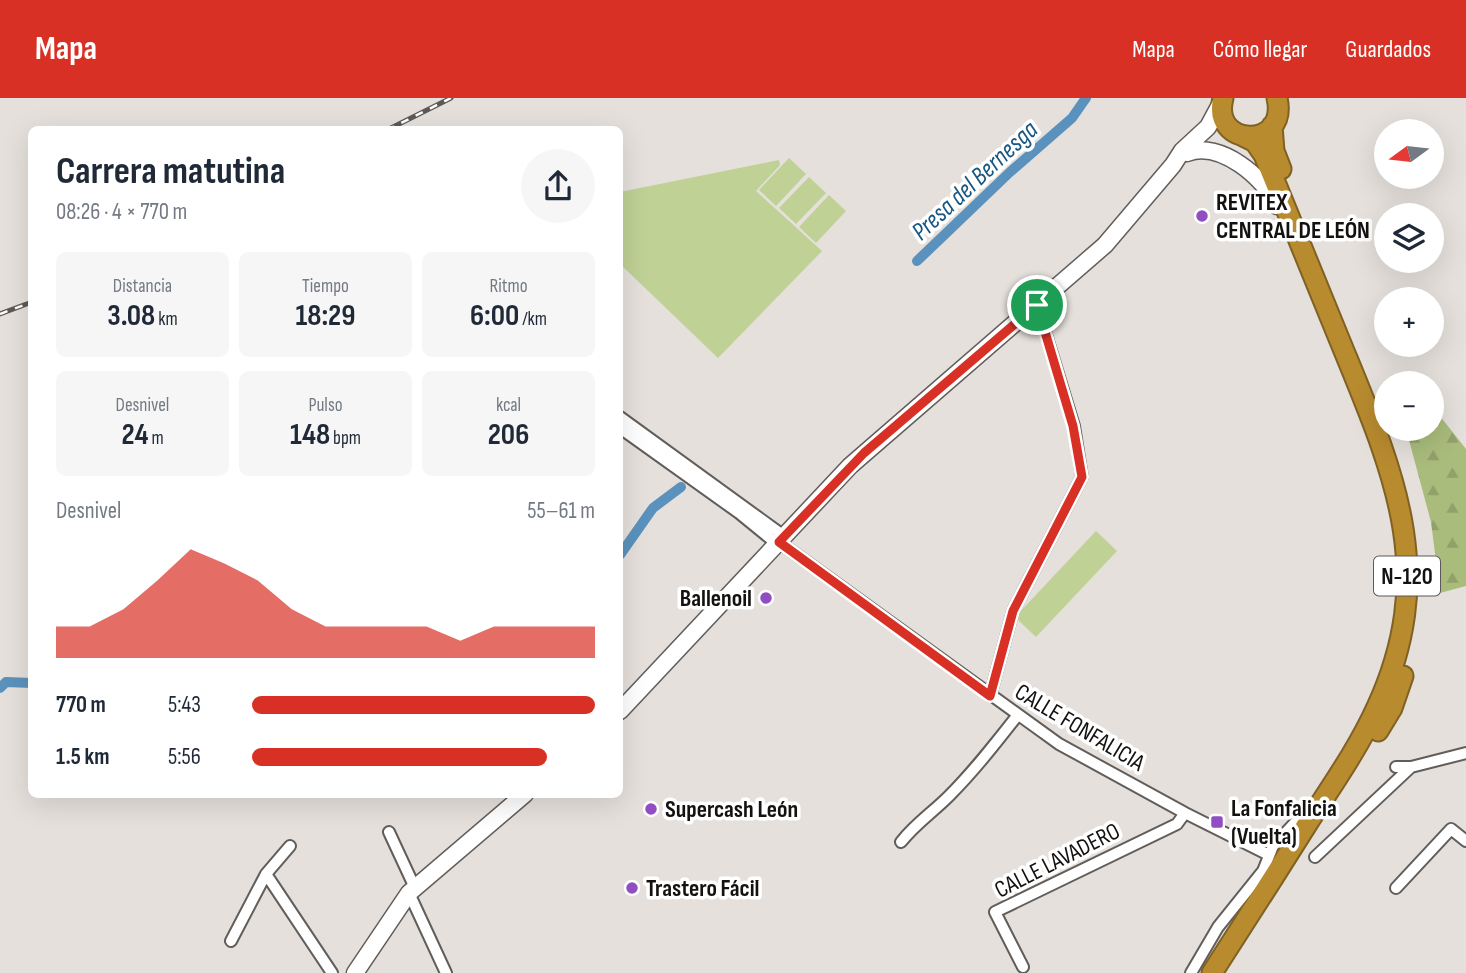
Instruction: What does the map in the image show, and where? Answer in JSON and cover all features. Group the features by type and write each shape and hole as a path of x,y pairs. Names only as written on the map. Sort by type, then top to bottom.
{"highway":[{"path":"1222,100 1224,121 1240,135 1261,135 1272,126 1278,113 1277,98"},
{"path":"1272,126 1274,151 1374,393"},
{"name":"N-120","path":"1212,973 1369,724 1391,672 1399,642 1407,582 1404,528 1396,487 1375,425 1264,155 1255,142 1240,135"},
{"name":"N-120","path":"1228,973 1350,780 1392,708 1407,662 1417,617 1418,543 1405,474 1393,441"}],"street":[{"path":"623,708 864,453 1105,245 1188,144 1209,127 1222,100"},
{"path":"1172,165 1209,136 1240,135"},
{"path":"1187,153 1201,149 1224,157 1254,175 1268,190 1337,334"},
{"path":"990,696 1013,611 1082,477 1073,426 1037,305"},
{"path":"623,419 780,541"},
{"path":"623,430 780,541"},
{"name":"CALLE FONFALICIA","path":"780,541 1059,744 1185,813 1269,855"},
{"path":"901,842 915,824 947,798 978,765 1017,716"},
{"path":"1396,767 1410,767 1466,753"},
{"path":"1315,857 1410,767"},
{"path":"1191,973 1218,927 1263,871 1273,846 1336,779"},
{"path":"355,973 412,891 520,798"},
{"name":"CALLE LAVADERO","path":"1023,967 995,912 1177,824 1185,813"},
{"path":"1396,888 1451,829 1466,841"},
{"path":"389,832 446,973"},
{"path":"231,941 266,874 290,846"},
{"path":"266,874 332,973"}],"green space":[{"path":"789,158 806,174 776,206 759,190"},
{"path":"779,160 780,165 756,191 822,251 718,358 623,267 623,191"},
{"path":"809,177 826,193 796,224 779,208"},
{"path":"829,195 846,211 816,243 799,227"},
{"path":"1444,421 1466,449 1466,586 1440,593 1431,522 1409,441 1444,441"},
{"path":"1096,531 1117,551 1036,637 1015,617"}],"waterway":[{"name":"Presa del Bernesga","path":"917,261 1010,172 1072,118 1086,98"},
{"name":"Presa del Bernesga","path":"623,551 653,508 681,487"},
{"name":"Presa del Bernesga","path":"0,688 6,682 28,683"}],"railway":[{"path":"395,126 451,98"},
{"path":"0,314 28,304"}],"place":[{"name":"REVITEX CENTRAL DE LEÓN","path":"1202,216"},
{"name":"Ballenoil","path":"766,598"},
{"name":"Supercash León","path":"651,809"},
{"name":"La Fonfalicia (Vuelta)","path":"1217,822"},
{"name":"Trastero Fácil","path":"632,888"}],"route":[{"path":"1037,305 1073,426 1082,477 1013,611 990,696 779,542 864,453 1037,305"}]}
